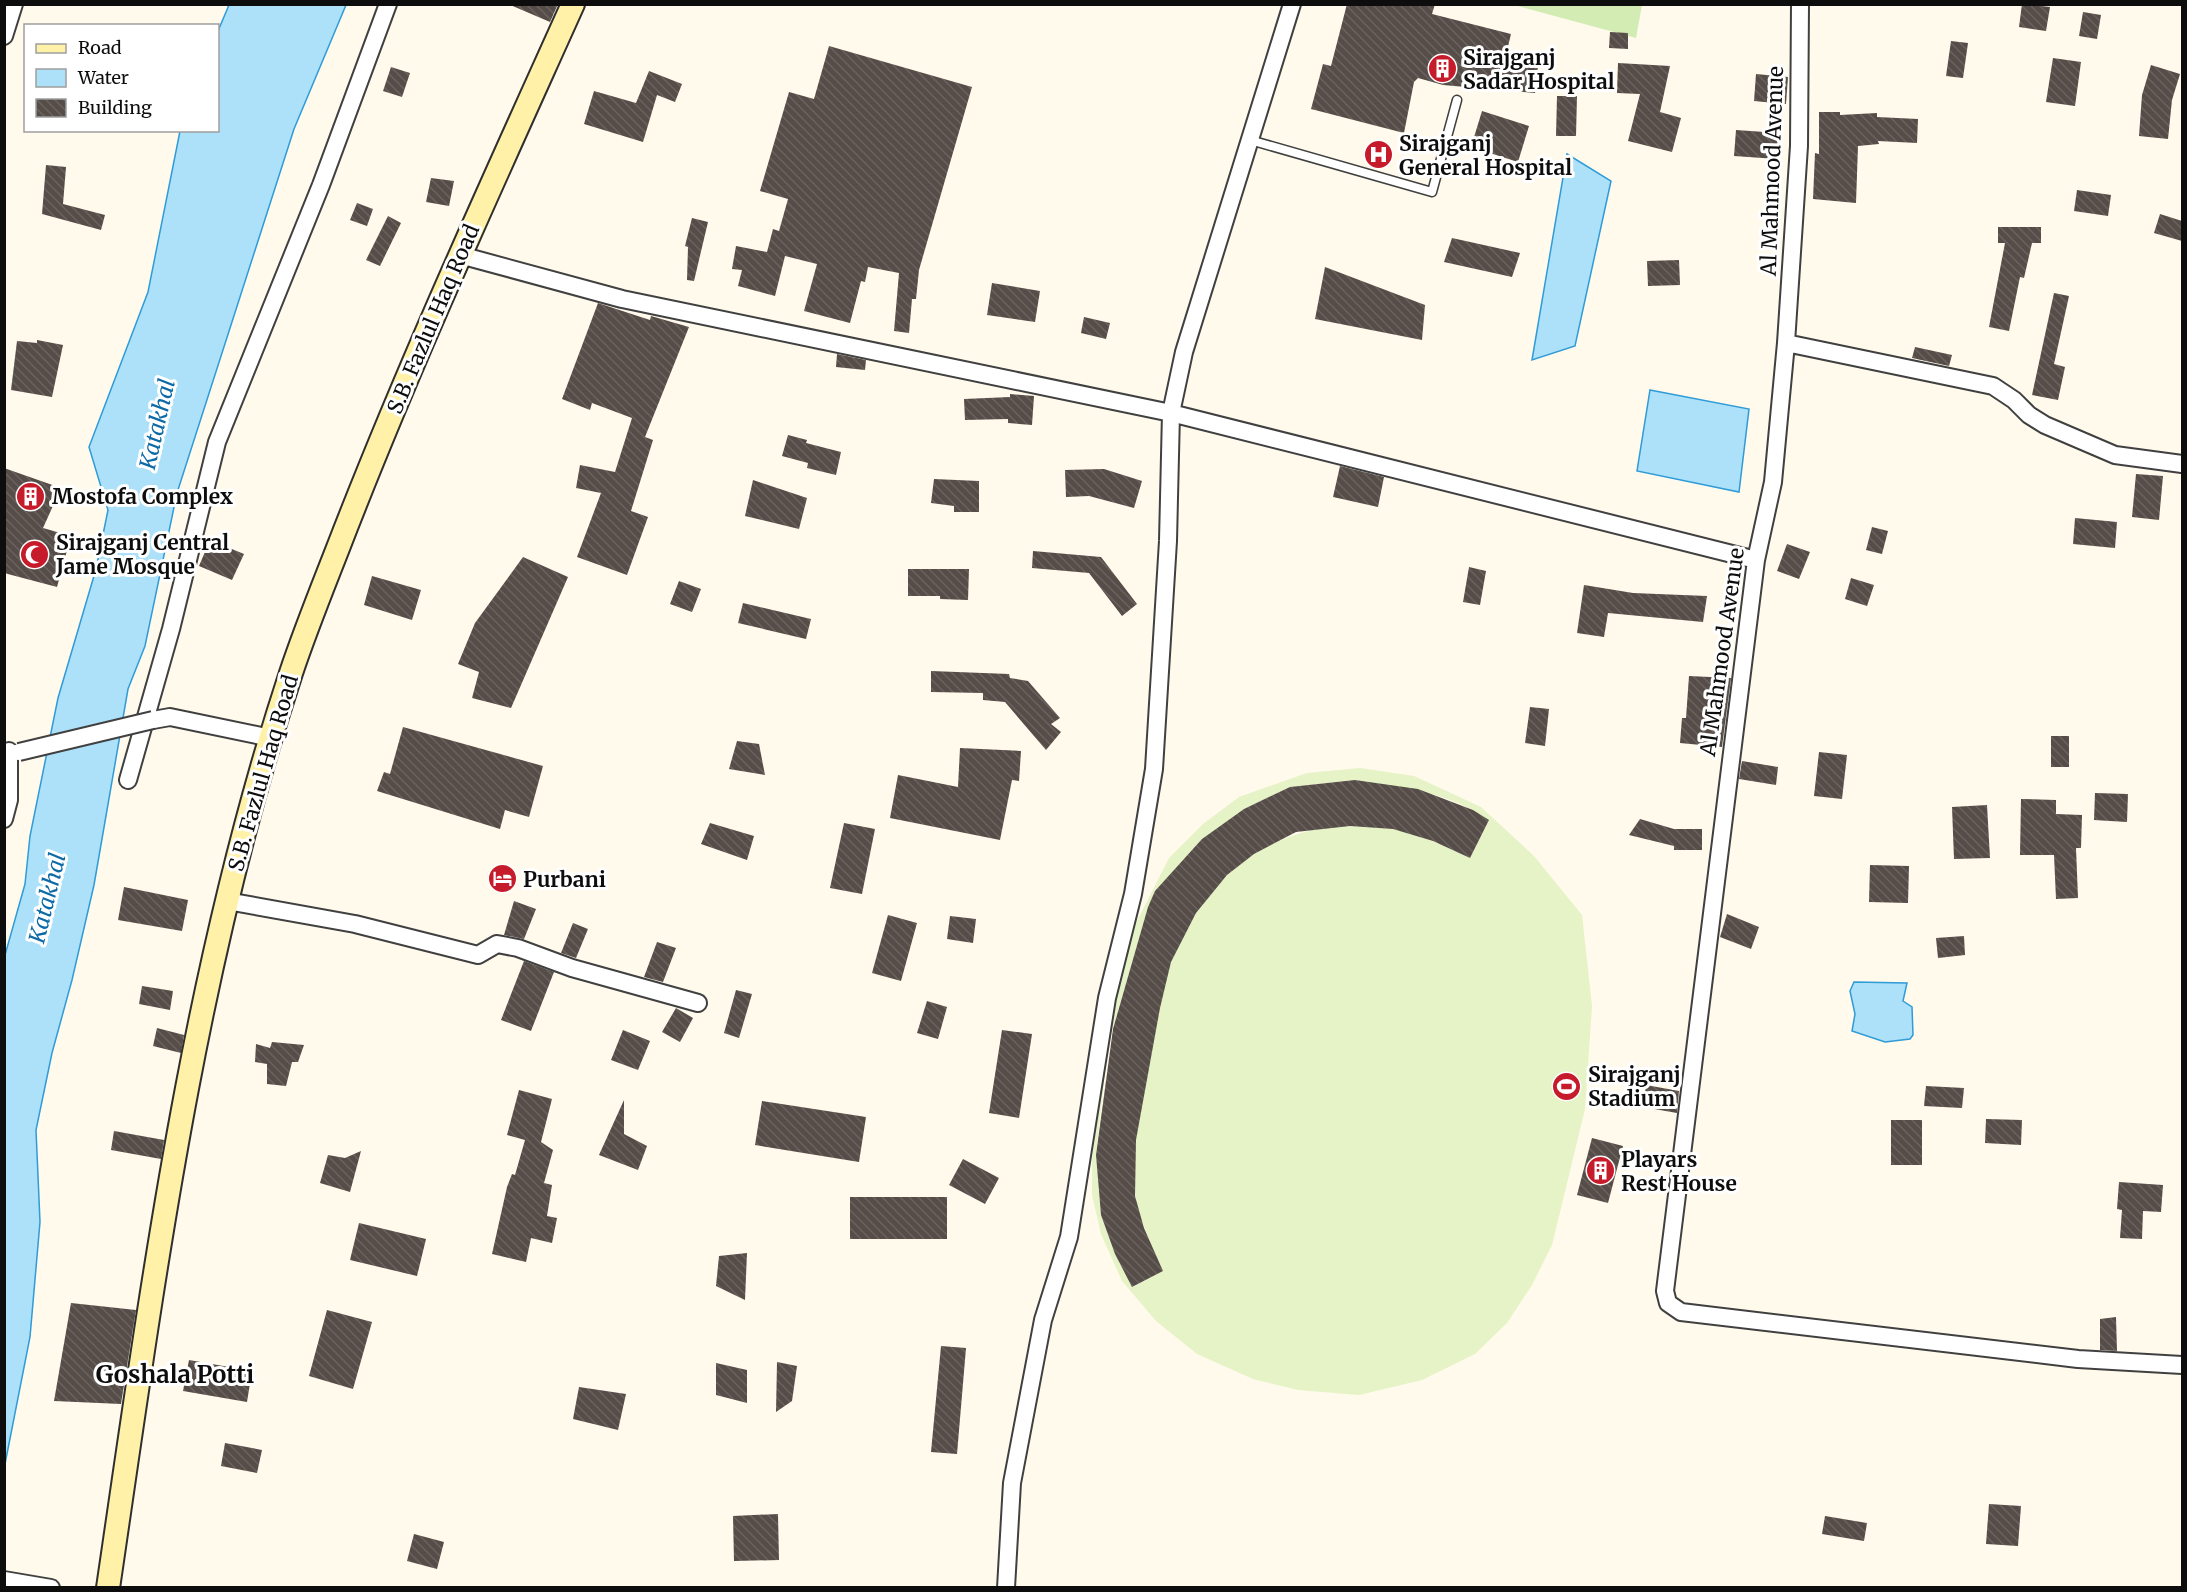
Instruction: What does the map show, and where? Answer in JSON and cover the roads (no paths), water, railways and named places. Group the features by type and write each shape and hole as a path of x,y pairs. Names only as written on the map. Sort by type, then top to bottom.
{"main road":[{"name":"S.B. Fazlul Haq Road","path":"108,1587 159,1240 213,959 271,738 291,671 370,464 460,255 573,4"}],"street":[{"path":"4,36 14,4"},
{"path":"128,780 171,629 217,442 321,185 388,4"},
{"path":"1006,1587 1015,1471 1043,1320 1069,1237 1107,998 1133,894 1154,770 1168,541 1171,413 1184,352 1292,4"},
{"name":"Al Mahmood Avenue","path":"1800,4 1799,146 1786,344 1773,482 1756,560 1665,1291 1668,1303 1681,1312 2078,1359 2182,1365"},
{"path":"460,255 622,299 1171,413 1756,560"},
{"path":"1786,344 1993,387 2014,400 2029,416 2045,425 2115,455 2182,464"},
{"path":"4,819 9,800 11,751 170,717 271,738"},
{"path":"227,902 356,924 478,955 497,945 518,948 572,968 698,1003"},
{"path":"6,1580 51,1587"}],"lane":[{"path":"1250,140 1432,192 1457,100"}],"water":[{"name":"Katakhal","path":"229,5 346,5 294,129 177,493 145,646 128,689 94,885 52,1053 36,1130 40,1222 30,1337 5,1464 5,955 25,884 30,836 58,698 96,569 108,510 89,447 148,292 180,132 219,132 219,29"},
{"path":"1567,154 1611,181 1575,346 1532,360"},
{"path":"1650,390 1749,409 1739,492 1637,471"},
{"path":"1854,982 1907,983 1903,1001 1912,1007 1913,1035 1910,1039 1885,1042 1852,1031 1855,1014 1850,991"}],"place":[{"name":"Sirajganj Sadar Hospital","path":"1442,69"},
{"name":"Sirajganj General Hospital","path":"1378,155"},
{"name":"Mostofa Complex","path":"31,496"},
{"name":"Sirajganj Central Jame Mosque","path":"35,554"},
{"name":"Purbani","path":"502,879"},
{"name":"Sirajganj Stadium","path":"1567,1086"},
{"name":"Playars Rest House","path":"1600,1171"}],"district":[{"name":"Goshala Potti","path":"175,1374"}]}
